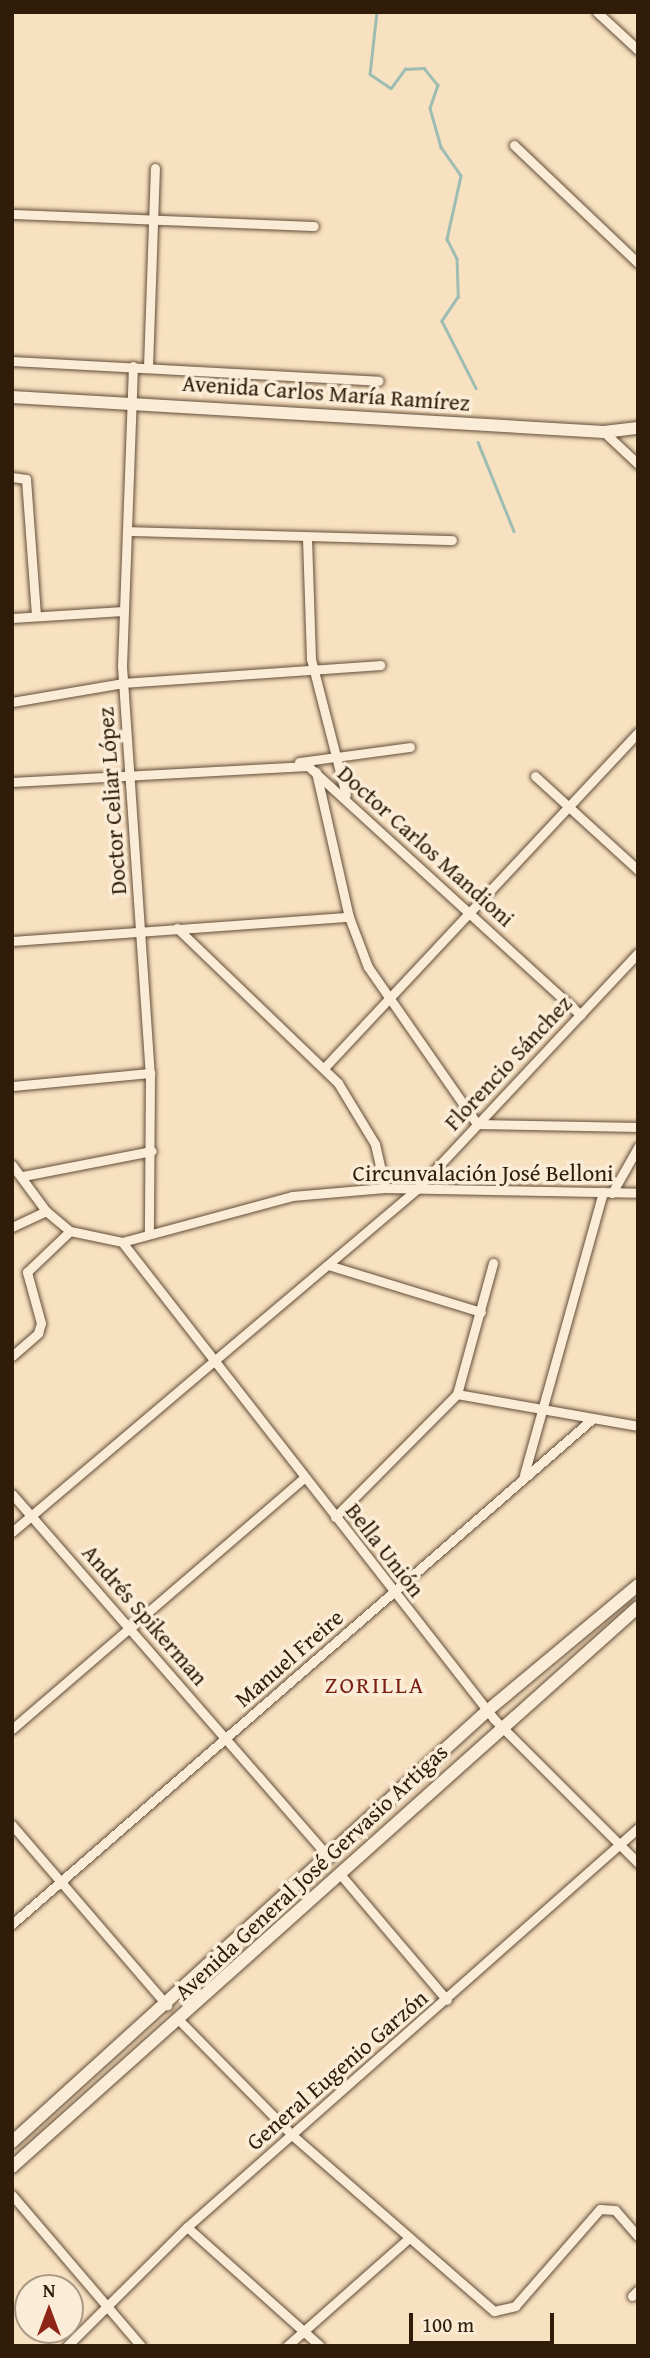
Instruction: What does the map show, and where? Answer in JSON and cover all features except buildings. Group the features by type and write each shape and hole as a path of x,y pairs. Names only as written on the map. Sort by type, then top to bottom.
{"main road":[{"name":"Avenida Carlos María Ramírez","path":"12,397 604,432 638,428"},
{"name":"Avenida General José Gervasio Artigas","path":"12,2142 167,2006 487,1711 638,1586"},
{"name":"Avenida General José Gervasio Artigas","path":"12,2167 181,2022 499,1725 638,1607"}],"street":[{"path":"597,12 638,50"},
{"path":"514,145 638,263"},
{"path":"148,367 155,168"},
{"path":"12,214 314,226"},
{"name":"Avenida Carlos María Ramírez","path":"12,361 379,381"},
{"name":"Doctor Celiar López","path":"133,366 123,611 123,683 150,1073 152,1151 149,1234"},
{"path":"604,432 638,464"},
{"path":"12,477 26,479 36,616"},
{"path":"128,531 452,540"},
{"path":"307,538 313,667 346,795"},
{"path":"12,618 123,611"},
{"path":"12,702 123,683 313,667 380,665"},
{"path":"324,1068 638,732"},
{"path":"297,763 410,747"},
{"name":"Doctor Carlos Mandioni","path":"12,782 297,763 316,772 346,795 581,1015"},
{"path":"316,772 349,917 359,949 477,1124"},
{"path":"535,776 638,870"},
{"path":"12,941 140,928 349,917"},
{"path":"176,928 324,1068 364,1121 386,1188"},
{"name":"Florencio Sánchez","path":"12,1532 211,1359 328,1265 417,1188 638,953"},
{"path":"12,1086 150,1073"},
{"name":"Circunvalación José Belloni","path":"477,1124 638,1127"},
{"path":"523,1477 607,1193 638,1147"},
{"path":"23,1176 152,1151"},
{"name":"Circunvalación José Belloni","path":"12,1165 23,1176 46,1211 70,1231 122,1242 234,1207 386,1188 638,1193"},
{"path":"12,1227 46,1211"},
{"path":"12,1356 38,1334 41,1323 27,1272 70,1231"},
{"name":"Bella Unión","path":"122,1242 487,1711 638,1863"},
{"path":"335,1517 457,1394 493,1263"},
{"path":"328,1265 481,1312"},
{"path":"457,1394 591,1420 638,1426"},
{"name":"Manuel Freire","path":"12,1924 591,1420"},
{"path":"12,1729 304,1478"},
{"name":"Andrés Spikerman","path":"12,1494 132,1626 330,1858"},
{"path":"12,1825 167,2006"},
{"name":"General Eugenio Garzón","path":"67,2346 104,2303 187,2227 620,1847 638,1828"},
{"path":"340,1874 447,2000"},
{"path":"181,2022 292,2135 477,2302 504,2311 607,2207 638,2236"},
{"path":"12,2195 141,2346"},
{"path":"187,2227 320,2346"},
{"path":"287,2346 300,2329 408,2239"}],"waterway":[{"path":"377,12 370,74 391,88 405,69 424,68 438,85 430,108 441,147 461,176 447,239 457,259 458,297 442,321 476,388"},
{"path":"478,442 514,531"}],"district":[{"name":"ZORILLA","path":"375,1685"}]}
